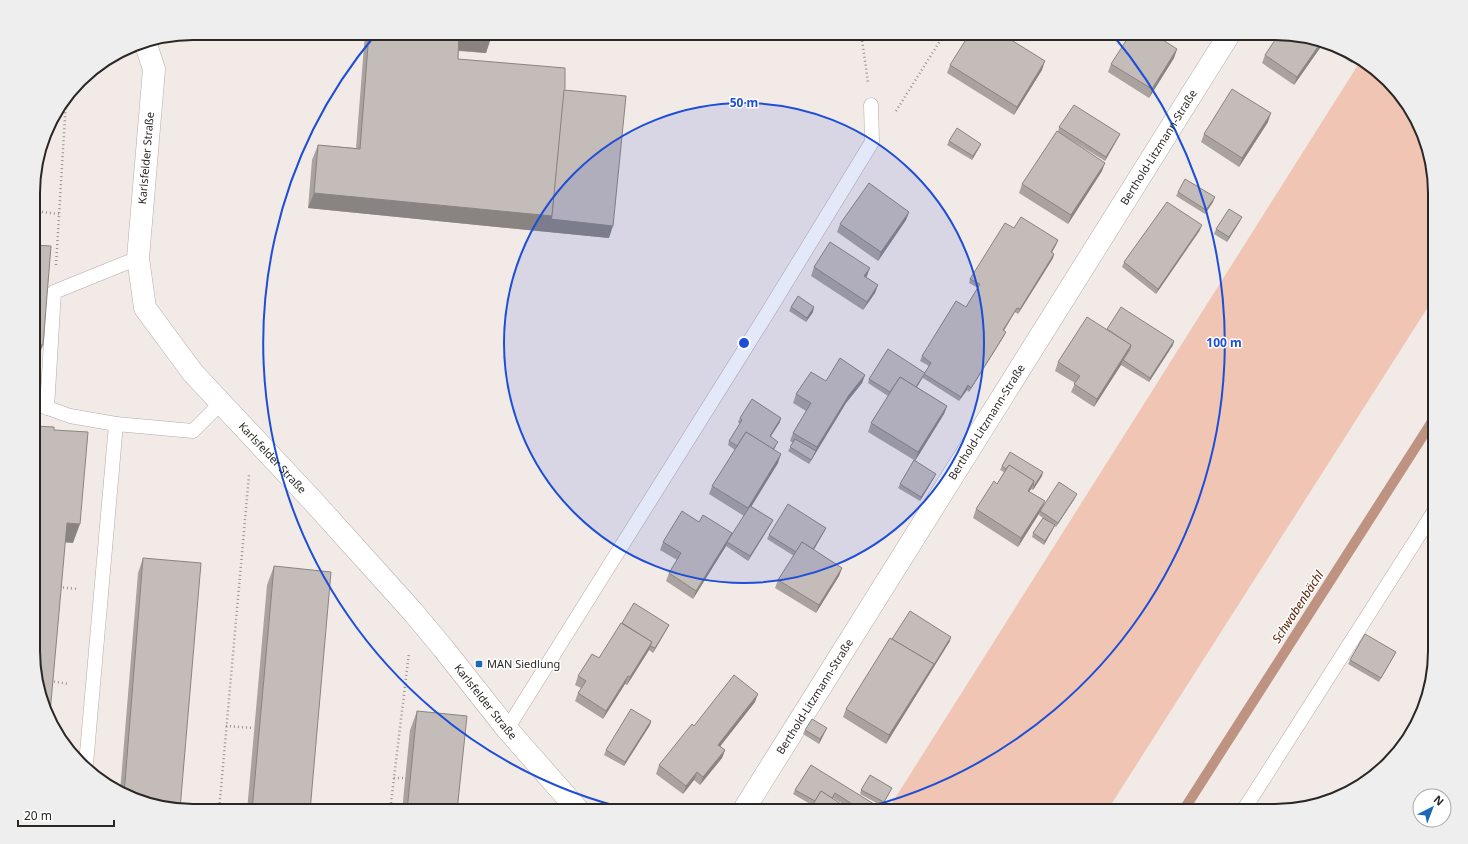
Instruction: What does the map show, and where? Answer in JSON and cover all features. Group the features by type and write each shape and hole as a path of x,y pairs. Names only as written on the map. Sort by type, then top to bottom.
{"street":[{"name":"Berthold-Litzmann-Straße","path":"747,804 1226,40"},
{"name":"Karlsfelder Straße","path":"146,47 154,69 138,258 145,308 194,373 413,612 506,729 573,804"}],"lane":[{"path":"506,729 768,312 872,142 870,105"},
{"path":"138,258 54,292 41,405 70,416 116,424 193,432 221,403"},
{"path":"86,760 116,424"},
{"path":"1247,804 1428,521"}],"path":[{"path":"862,40 870,105"},
{"path":"872,142 895,112 940,40"},
{"path":"54,292 65,109"},
{"path":"40,212 59,214"},
{"path":"220,804 245,508 253,436"},
{"path":"391,804 413,612"},
{"path":"226,726 254,728"},
{"path":"394,778 405,778"}],"shaded area":[{"path":"1358,65 1376,78 1390,92 1408,116 1423,153 1428,183 1428,307 1111,804 891,804"}],"building":[{"path":"368,40 459,40 458,59 565,68 565,87 552,216 314,193 318,145 360,149"},
{"path":"966,40 1011,40 1045,61 1017,107 950,65"},
{"path":"1126,40 1163,40 1177,49 1152,89 1111,64"},
{"path":"1275,40 1295,41 1318,46 1297,77 1265,55"},
{"path":"1232,89 1271,113 1242,158 1204,134"},
{"path":"564,90 626,96 613,226 551,219"},
{"path":"1074,105 1120,134 1106,157 1059,127"},
{"path":"957,128 981,144 973,156 949,141"},
{"path":"1057,131 1105,163 1071,215 1022,184"},
{"path":"1185,179 1215,197 1206,210 1178,192"},
{"path":"869,183 909,212 881,252 840,224"},
{"path":"1167,202 1202,225 1158,289 1124,262"},
{"path":"1229,209 1242,217 1229,237 1216,229"},
{"path":"1021,217 1058,240 1051,252 1054,254 1020,309 1017,308 1003,330 1006,332 971,388 968,385 961,397 924,374 931,363 922,356 956,301 966,307 980,284 970,279 1005,223 1014,228"},
{"path":"830,242 870,268 864,276 878,285 867,302 814,267"},
{"path":"40,245 51,246 43,345 40,345"},
{"path":"798,296 814,307 807,318 791,307"},
{"path":"1121,307 1174,341 1150,378 1123,360 1131,345 1107,329"},
{"path":"1087,317 1131,345 1097,399 1074,384 1080,376 1058,362"},
{"path":"888,349 925,373 916,387 900,377 890,392 869,379"},
{"path":"840,358 865,375 849,395 817,447 793,433 811,403 796,394 811,372 826,381"},
{"path":"900,377 947,406 918,452 871,423"},
{"path":"752,399 781,418 770,436 778,442 773,449 746,432 737,446 729,441 742,420 740,418"},
{"path":"40,426 54,427 54,430 88,432 80,524 67,523 51,706 45,691 40,661"},
{"path":"746,432 781,454 748,508 712,486"},
{"path":"795,439 816,451 811,460 790,447"},
{"path":"1010,452 1043,472 1034,486 1034,481 1009,465 1006,469 1002,466"},
{"path":"914,460 936,474 921,497 900,484"},
{"path":"1009,465 1034,481 1028,491 1045,501 1021,538 976,509 994,481 997,484"},
{"path":"1059,482 1077,494 1058,523 1040,511"},
{"path":"788,504 826,528 813,549 802,542 796,552 769,535"},
{"path":"750,506 773,520 750,556 727,542"},
{"path":"682,511 699,522 703,515 732,533 696,591 669,573 681,553 663,542"},
{"path":"1043,518 1055,525 1045,541 1033,533"},
{"path":"802,542 842,568 819,605 778,580"},
{"path":"143,558 201,563 180,804 153,799 125,788"},
{"path":"274,566 331,572 311,804 253,804"},
{"path":"634,603 669,625 655,648 650,646 652,642 622,623"},
{"path":"910,611 951,637 932,668 934,664 892,639"},
{"path":"621,623 652,642 606,711 578,693 586,681 578,676 592,654 599,658"},
{"path":"1365,634 1396,652 1381,678 1350,660"},
{"path":"890,638 934,664 889,735 846,709"},
{"path":"734,675 758,694 718,745 725,750 703,777 697,772 686,786 659,765 692,724 694,726"},
{"path":"631,709 651,721 625,762 606,750"},
{"path":"417,711 467,716 458,804 408,804"},
{"path":"812,719 827,728 820,739 805,730"},
{"path":"811,765 874,804 852,804 835,793 832,798 821,791 815,801 795,790"},
{"path":"870,775 892,788 884,802 861,790"},
{"path":"821,791 841,804 813,804"}],"waterway":[{"name":"Schwabenbächl","path":"1187,804 1428,428"}],"place":[{"name":"MAN Siedlung","path":"479,664"}]}
